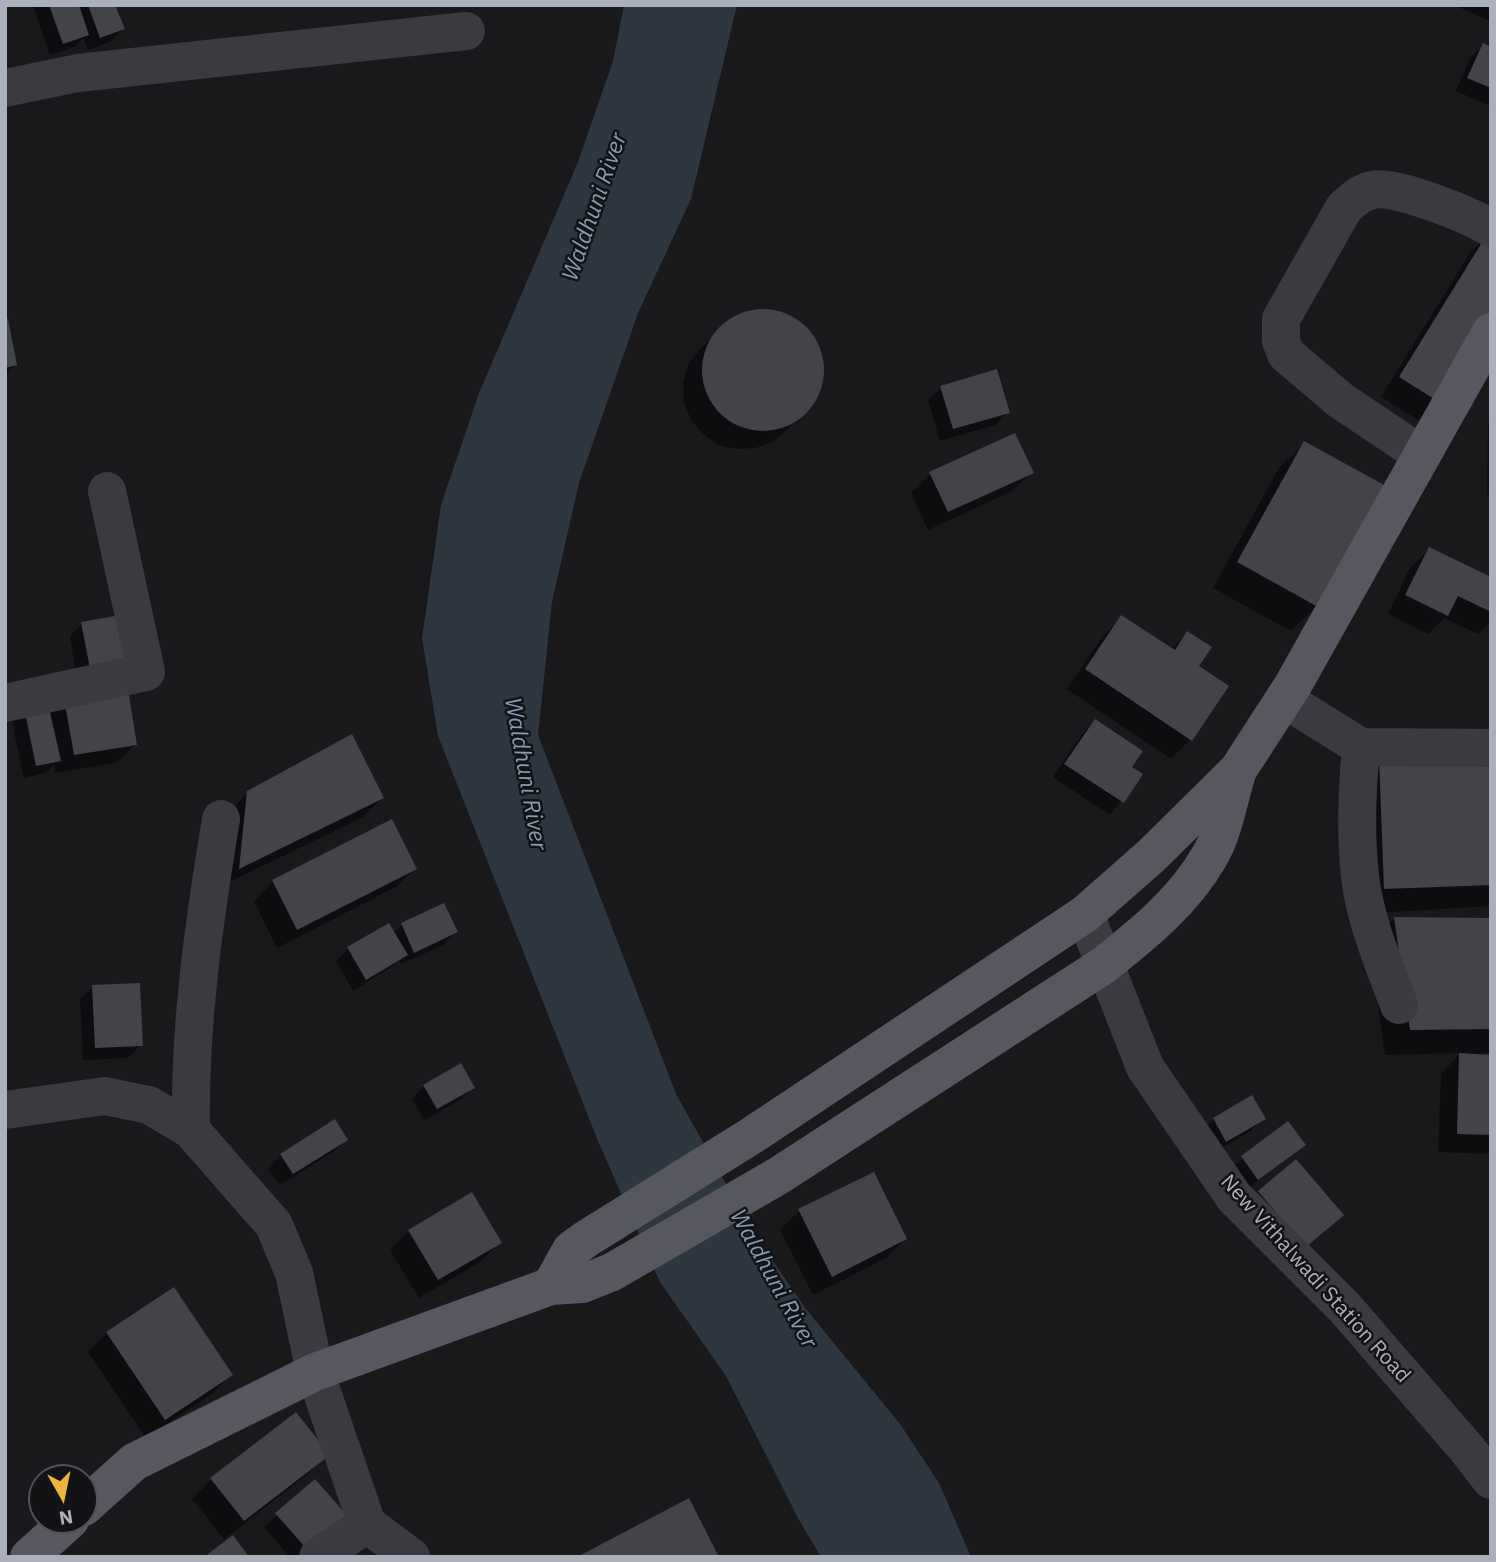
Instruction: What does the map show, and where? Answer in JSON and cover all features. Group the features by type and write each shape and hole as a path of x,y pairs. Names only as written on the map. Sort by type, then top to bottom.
{"main road":[{"path":"551,1286 571,1250 586,1239 751,1136 1085,914 1151,856 1238,770 1284,699 1491,332"},
{"path":"98,1494 134,1462 315,1372 551,1286 582,1284 612,1272 778,1176 1104,965 1148,929 1183,893 1210,856 1238,770"},
{"path":"29,1557 54,1534"}],"street":[{"path":"5,88 78,73 466,31"},
{"path":"1422,455 1340,400 1286,354 1281,341 1281,319 1344,208 1359,195 1385,188 1462,213 1491,228"},
{"path":"5,703 146,672 107,491"},
{"path":"1284,699 1362,747 1491,748"},
{"path":"1362,747 1356,796 1360,877 1374,937 1399,1005"},
{"path":"191,1130 190,1065 209,895 221,820"},
{"name":"New Vithalwadi Station Road","path":"1085,914 1145,1067 1234,1197 1345,1308 1491,1480"},
{"path":"12,1101 105,1096 149,1105 191,1130 274,1225 294,1273 315,1372 367,1524 411,1557"},
{"path":"318,1557 367,1524"}],"water":[{"name":"Waldhuni River","path":"624,5 737,5 691,199 638,313 579,483 552,602 538,735 676,1094 753,1232 806,1309 900,1424 939,1483 971,1557 821,1557 799,1520 726,1376 660,1282 598,1141 438,736 422,638 441,505 479,393 578,162 613,61"}],"building":[{"path":"49,5 79,5 89,35 63,44"},
{"path":"88,5 115,5 125,29 100,38"},
{"path":"1483,43 1491,47 1491,88 1467,78"},
{"path":"1489,231 1491,317 1439,402 1399,377"},
{"path":"763,309 786,314 806,327 819,347 824,370 819,393 806,413 786,426 763,431 740,426 720,413 707,393 702,370 707,347 720,327 740,314"},
{"path":"8,319 17,365 5,368 5,320"},
{"path":"997,369 1010,413 953,429 940,386"},
{"path":"1015,433 1034,473 948,512 929,472"},
{"path":"1304,441 1386,486 1318,607 1237,562"},
{"path":"1429,547 1491,577 1491,612 1458,596 1448,616 1405,595"},
{"path":"121,615 130,667 91,674 81,622"},
{"path":"1121,615 1175,650 1187,631 1212,647 1199,666 1229,686 1192,741 1085,669"},
{"path":"127,683 137,745 74,755 63,693"},
{"path":"47,699 61,761 36,766 23,703"},
{"path":"1095,719 1143,751 1132,767 1143,774 1124,803 1064,764"},
{"path":"352,734 384,798 239,869 247,791"},
{"path":"1491,753 1491,885 1384,889 1379,758"},
{"path":"392,819 417,869 297,930 272,880"},
{"path":"444,903 458,932 414,953 401,923"},
{"path":"1394,917 1491,918 1491,1029 1410,1030"},
{"path":"389,923 408,955 366,980 347,947"},
{"path":"140,983 143,1046 95,1048 92,985"},
{"path":"1459,1053 1491,1055 1491,1135 1457,1134"},
{"path":"461,1063 475,1088 437,1109 423,1085"},
{"path":"1252,1095 1266,1119 1226,1142 1213,1118"},
{"path":"335,1119 348,1140 293,1174 280,1154"},
{"path":"1288,1121 1306,1145 1258,1180 1241,1156"},
{"path":"1296,1159 1344,1215 1306,1247 1258,1191"},
{"path":"874,1172 907,1239 832,1277 798,1209"},
{"path":"472,1192 502,1243 438,1280 408,1230"},
{"path":"174,1287 233,1375 165,1420 106,1332"},
{"path":"296,1412 330,1455 244,1521 210,1478"},
{"path":"315,1479 350,1519 311,1554 275,1513"},
{"path":"689,1498 719,1557 577,1557"},
{"path":"233,1535 249,1557 204,1557"}]}
